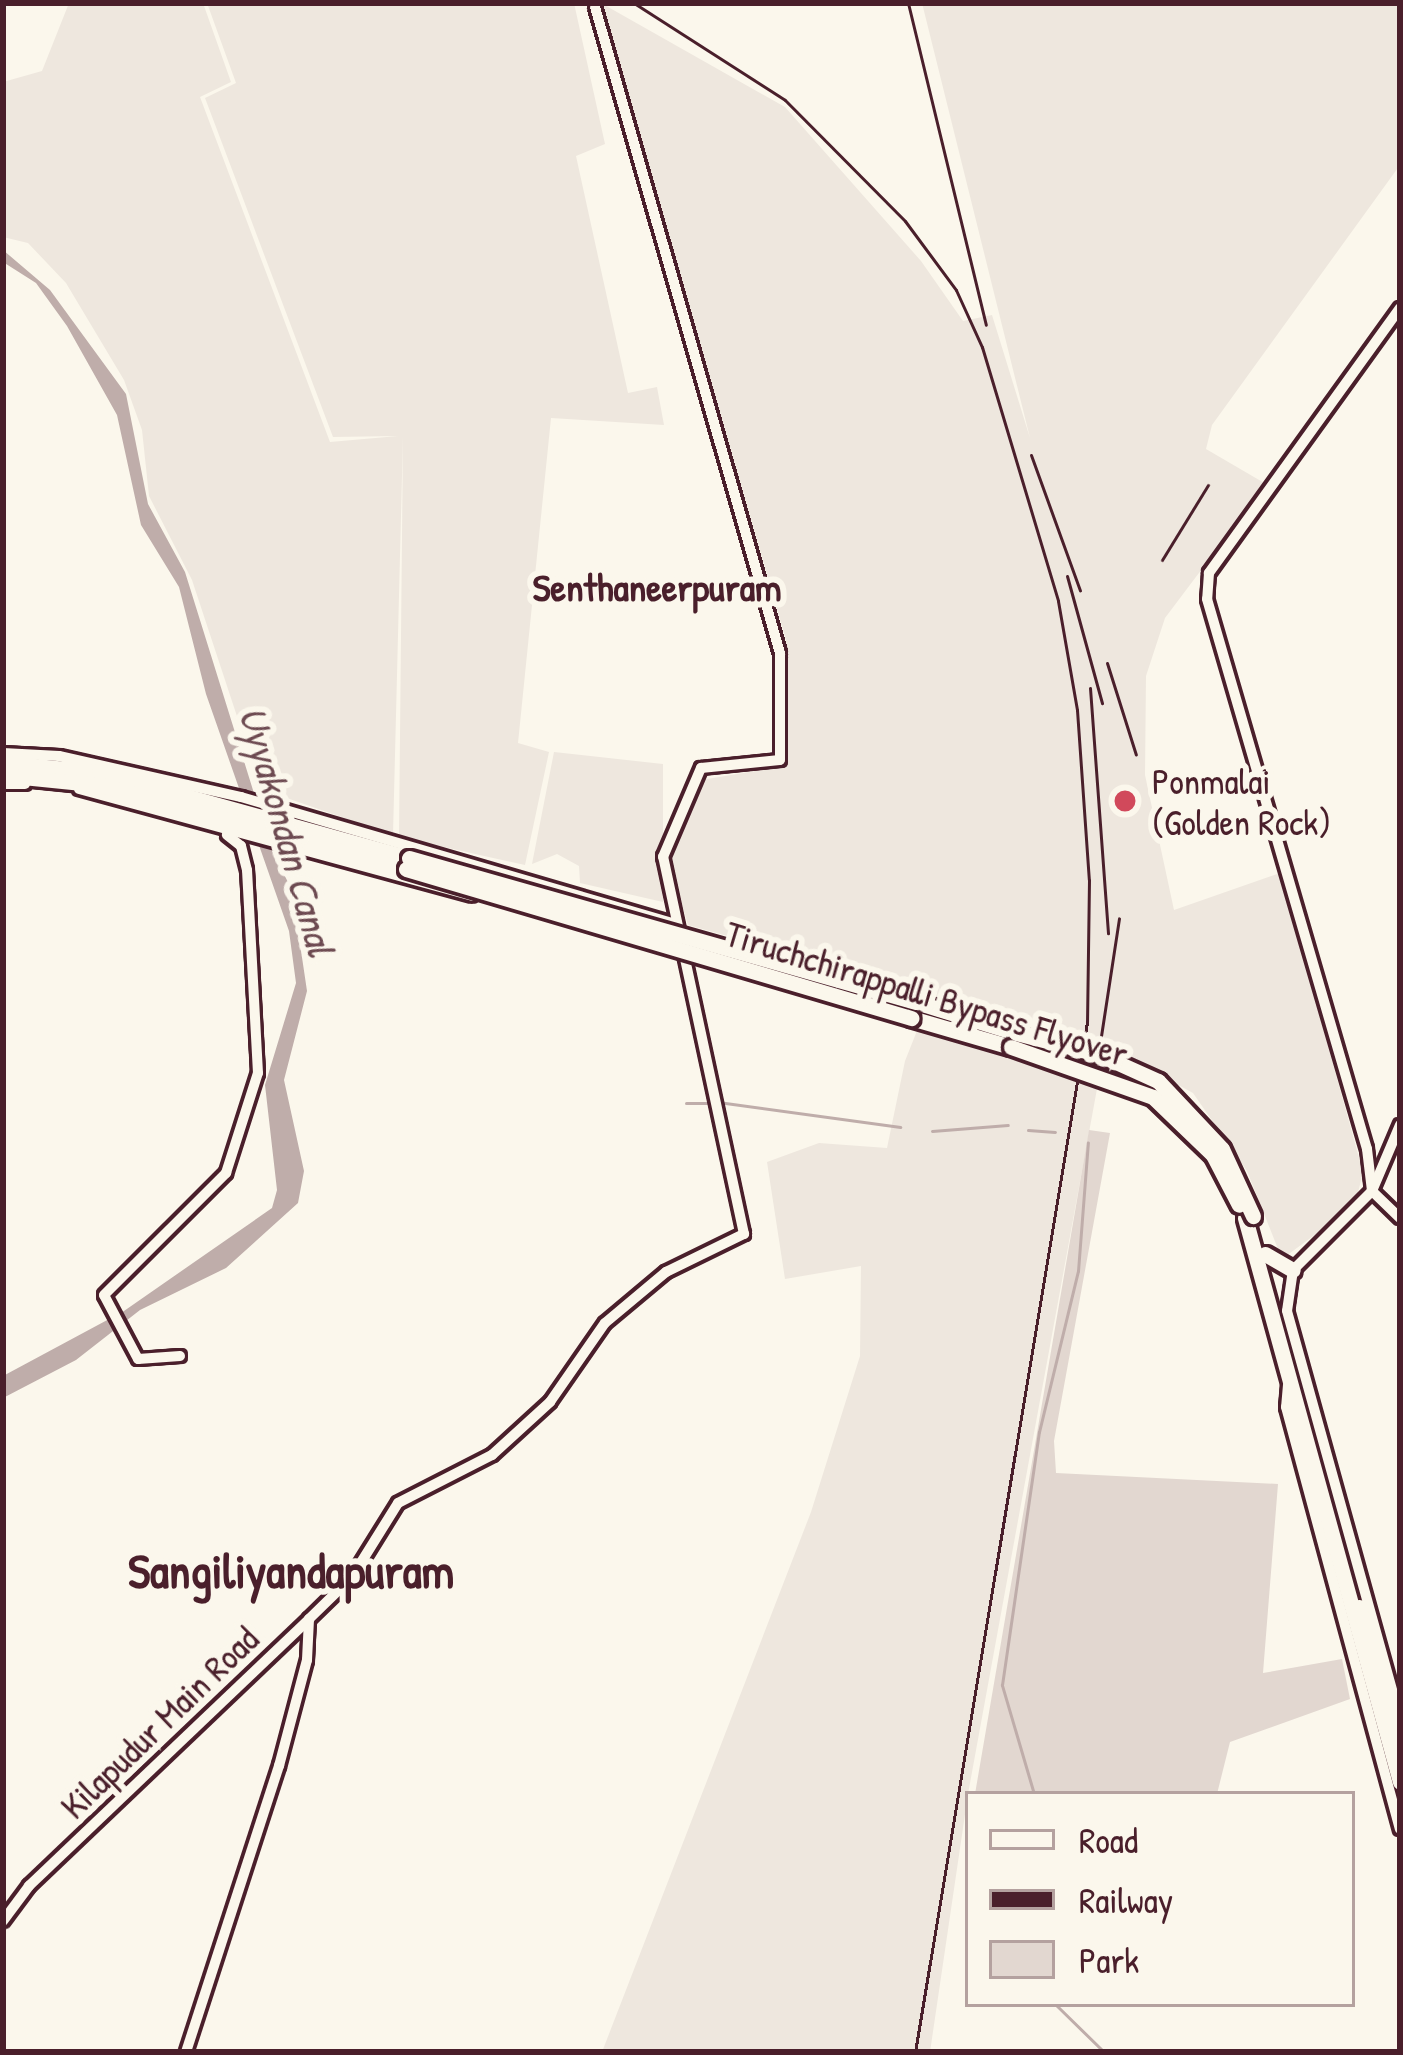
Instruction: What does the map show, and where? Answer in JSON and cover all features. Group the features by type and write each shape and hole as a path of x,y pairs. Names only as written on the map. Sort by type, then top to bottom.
{"highway":[{"path":"3,763 99,772 244,818"},
{"path":"3,779 101,785 244,818"},
{"name":"Tiruchchirappalli Bypass Flyover","path":"244,818 1093,1070 1153,1097 1213,1155 1249,1217 1264,1255 1400,1744"},
{"name":"Tiruchchirappalli Bypass Flyover","path":"1249,1217 1288,1382 1400,1782"},
{"path":"1264,1255 1293,1270"}],"street":[{"path":"595,7 780,652 780,760 701,768 692,776 663,857 683,957"},
{"path":"1400,308 1209,573 1207,599 1366,1149 1372,1191 1400,1218"},
{"path":"3,753 59,756 244,818 279,846 381,862 683,957"},
{"path":"3,779 61,785 197,820 236,838 247,870 258,1073 226,1173 104,1294 139,1359 180,1356"},
{"path":"197,820 244,818 264,804 675,924"},
{"name":"Kilapudur Main Road","path":"3,1921 29,1886 352,1577 398,1503 492,1455 550,1402 605,1323 666,1272 744,1234 683,957"},
{"path":"1400,1125 1372,1191 1293,1270 1287,1311 1400,1718"},
{"path":"1288,1382 1286,1407 1400,1829"},
{"path":"186,2052 256,1847 307,1660 309,1619"}],"shaded area":[{"path":"69,3 203,3 231,82 200,97 330,442 398,436 333,437 205,98 236,83 207,3 574,3 605,144 576,156 628,393 657,387 664,425 551,418 518,743 549,752 525,865 399,837 403,436 393,835 261,789 192,580 149,496 142,430 124,380 66,283 28,243 3,237 3,82 42,71"},
{"path":"601,3 785,107 921,261 963,321 992,315 1030,438 922,3 1400,3 1400,165 1212,425 1206,449 1266,484 1165,618 1146,676 1145,775 1174,910 1280,873 1363,1172 1355,1205 1282,1259 1247,1171 1193,1093 1105,1045 965,1791 930,2052 602,2052 811,1512 860,1356 861,1266 785,1279 767,1162 819,1143 887,1148 905,1061 932,993 688,925 670,865 695,781 785,766 786,640"},
{"path":"3,250 50,290 126,394 148,504 185,572 272,851 292,890 307,991 284,1080 304,1171 298,1203 226,1268 140,1310 76,1360 3,1398 3,1376 124,1311 272,1208 277,1190 265,1085 296,983 289,931 206,694 179,587 141,525 117,415 67,326 36,283 3,262"},
{"path":"554,752 663,764 663,902 580,883 579,866 557,854 532,864"}],"green space":[{"path":"1089,1130 1110,1133 1054,1441 1056,1473 1278,1484 1263,1673 1342,1659 1350,1699 1230,1742 1218,1791 976,1791"}],"waterway":[{"path":"718,1102 900,1127"},
{"path":"686,1103 709,1103"},
{"path":"932,1131 1008,1125"},
{"path":"1028,1130 1055,1132"},
{"path":"1033,1791 1002,1685 1039,1432 1078,1271 1088,1142"},
{"path":"1058,2007 1104,2052"}],"railway":[{"path":"634,3 785,100 905,221 956,290 982,347 1058,601 1077,710 1089,880 1087,1022 915,2052"},
{"path":"908,3 986,325"},
{"path":"1031,455 1080,590"},
{"path":"1162,560 1208,485"},
{"path":"1067,576 1102,703"},
{"path":"1107,663 1136,755"},
{"path":"1090,688 1108,933"},
{"path":"1101,1036 1119,918"}],"place":[{"name":"Ponmalai (Golden Rock)","path":"1125,801"}],"district":[{"name":"Senthaneerpuram","path":"657,587"},
{"name":"Sangiliyandapuram","path":"291,1571"}],"water label":[{"name":"Uyyakondan Canal","path":"287,831"}]}
